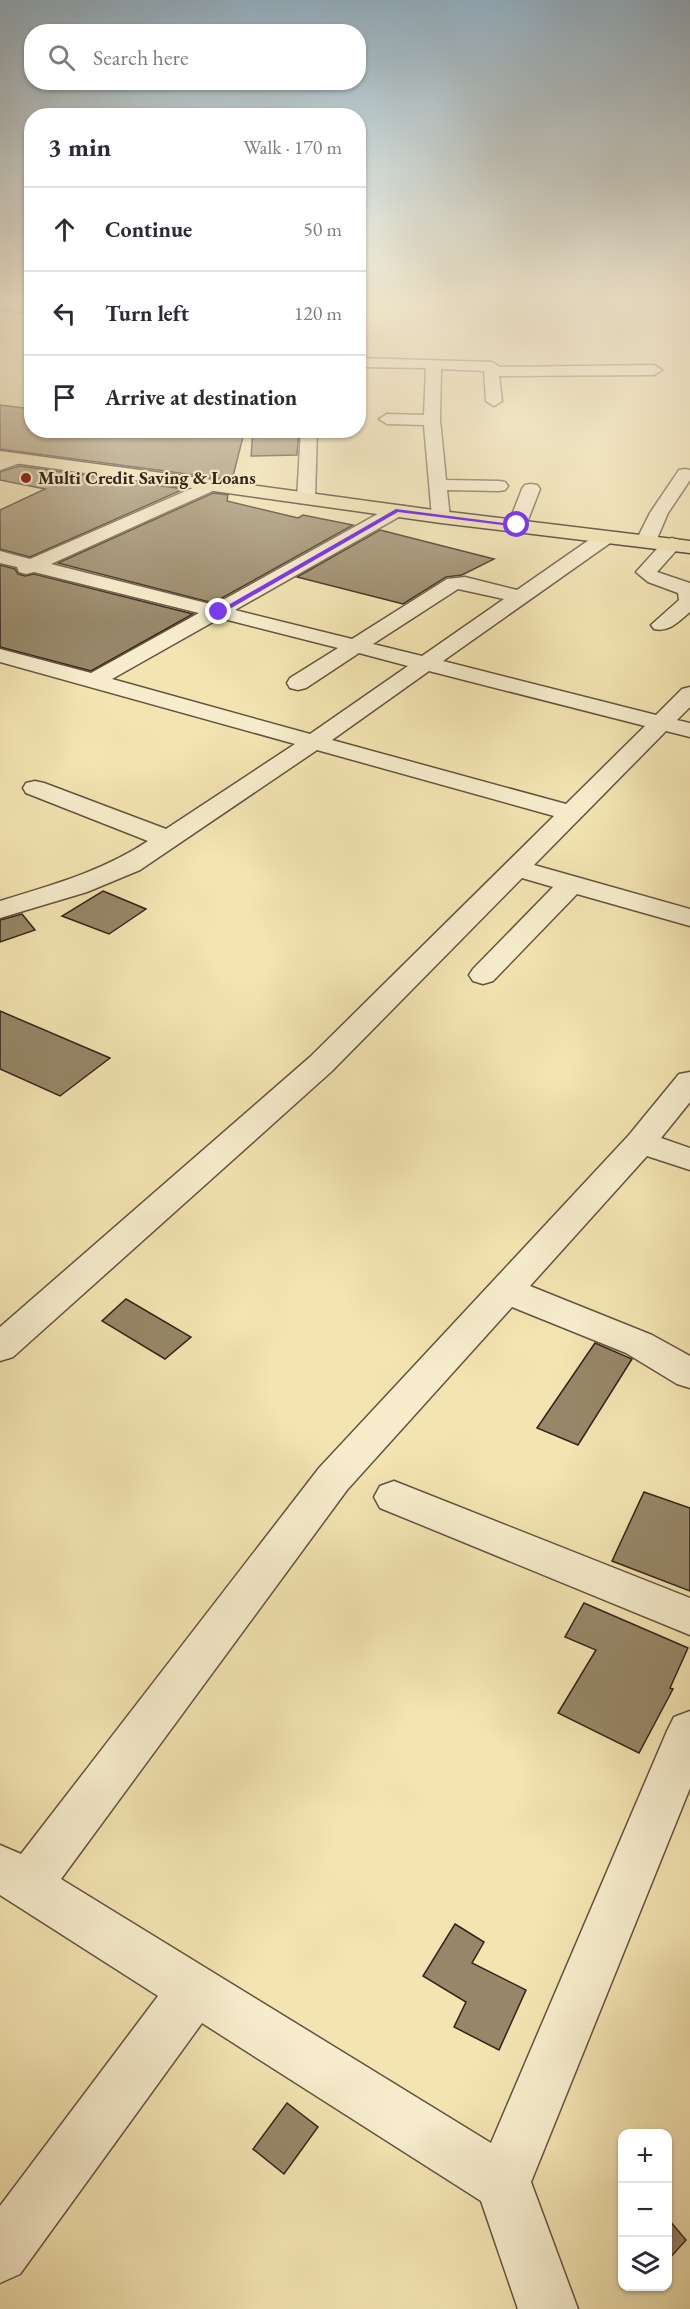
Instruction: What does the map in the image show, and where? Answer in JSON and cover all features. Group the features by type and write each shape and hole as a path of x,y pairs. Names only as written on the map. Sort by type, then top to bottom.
{"main road":[{"path":"5,460 681,546"}],"street":[{"path":"435,408 432,420 441,517"},
{"path":"387,419 432,420"},
{"path":"306,499 309,438"},
{"path":"646,541 659,513 685,474"},
{"path":"438,485 499,486"},
{"path":"32,565 211,486"},
{"path":"517,525 531,489"},
{"path":"93,681 398,510"},
{"path":"0,910 76,886 131,864 170,840 606,537"},
{"path":"661,625 689,602 689,590 646,575 646,572 681,546"},
{"path":"5,566 32,565 690,730"},
{"path":"298,683 454,583 465,583 520,597"},
{"path":"0,656 570,813"},
{"path":"0,1348 321,1064 690,694"},
{"path":"35,788 170,840"},
{"path":"516,868 690,918"},
{"path":"483,975 571,884"},
{"path":"548,2309 503,2182 14,1877 333,1479 641,1142 690,1081"},
{"path":"641,1142 690,1160"},
{"path":"505,1290 639,1344 690,1374"},
{"path":"394,1497 690,1617"},
{"path":"503,2182 690,1731"},
{"path":"0,2254 195,1989"}],"building":[{"path":"0,408 24,408 24,438 243,438 232,480 0,449"},
{"path":"252,438 298,438 297,455 251,456"},
{"path":"19,466 184,489 30,557 0,549 0,510 45,489 0,480 0,472"},
{"path":"213,493 228,495 227,501 298,518 303,515 353,525 213,603 58,563"},
{"path":"380,530 494,559 462,575 446,577 403,604 297,577"},
{"path":"0,565 15,569 18,574 25,576 34,574 193,614 91,671 0,647"},
{"path":"103,891 146,909 109,934 62,916"},
{"path":"22,914 35,930 0,942 0,920"},
{"path":"0,1011 110,1058 60,1096 0,1069"},
{"path":"126,1299 191,1337 165,1359 102,1321"},
{"path":"595,1343 632,1359 578,1445 537,1428"},
{"path":"644,1492 690,1508 690,1591 612,1561"},
{"path":"584,1603 688,1648 670,1688 673,1689 639,1753 558,1713 596,1650 565,1637"},
{"path":"455,1924 484,1942 472,1963 526,1990 499,2050 454,2027 466,2002 423,1976"},
{"path":"287,2103 318,2127 284,2174 253,2149"},
{"path":"672,2224 686,2240 672,2256"}],"place":[{"name":"Multi Credit Saving & Loans","path":"26,478"}],"route":[{"path":"219,612 398,510 517,525"}]}
